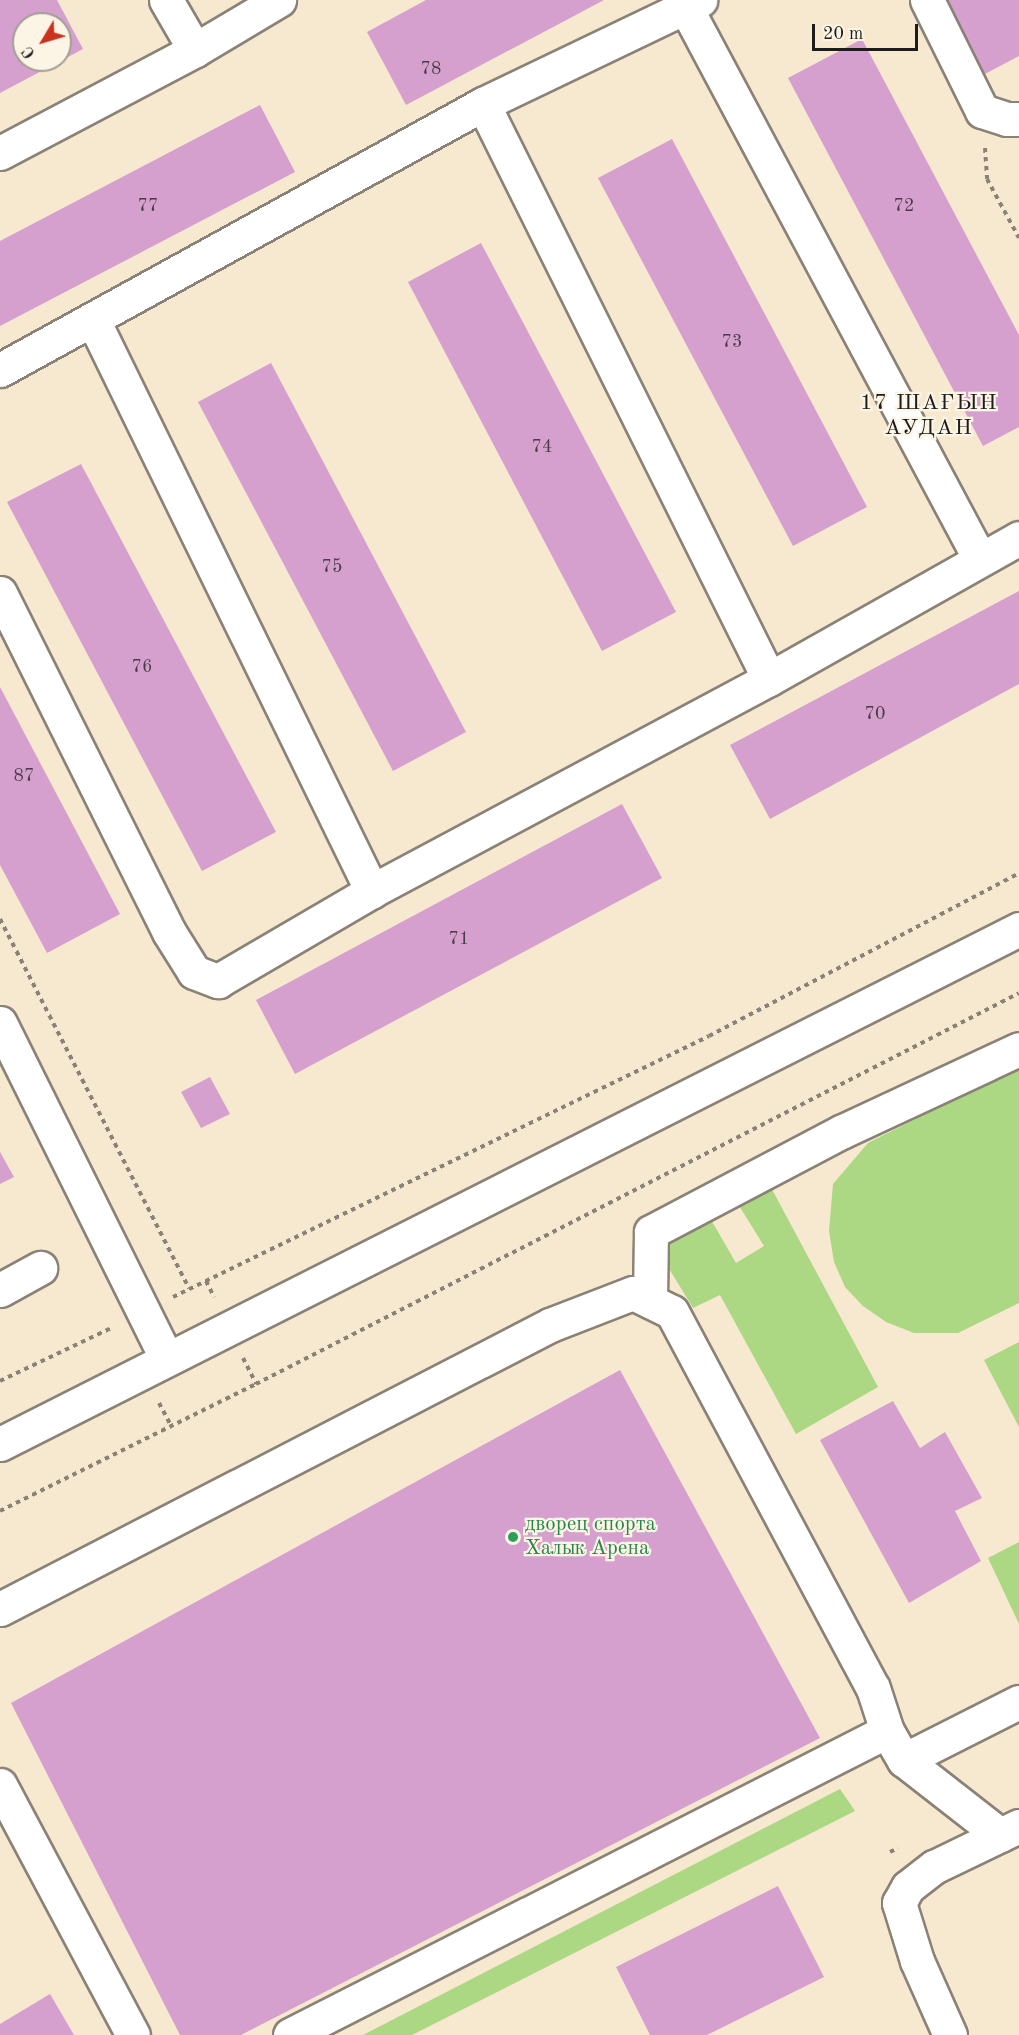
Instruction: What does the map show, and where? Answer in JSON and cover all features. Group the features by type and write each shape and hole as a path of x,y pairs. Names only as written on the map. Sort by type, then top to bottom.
{"street":[{"path":"166,0 195,50"},
{"path":"0,153 195,50 279,0"},
{"path":"927,0 982,111 1007,119 1019,119"},
{"path":"0,370 483,104 693,4 980,559"},
{"path":"483,104 769,679"},
{"path":"93,320 372,891"},
{"path":"0,592 164,921 194,972 218,981 372,891 769,679 1019,538"},
{"path":"0,1444 167,1359 230,1330 1019,929"},
{"path":"0,1023 167,1359"},
{"path":"650,1301 651,1232 841,1132 1019,1049"},
{"path":"0,1290 40,1268"},
{"path":"0,1609 550,1325 633,1293 672,1312 873,1688 887,1731 904,1760 1010,1830"},
{"path":"904,1760 1019,1702"},
{"path":"290,2035 887,1731"},
{"path":"0,1785 133,2035"},
{"path":"950,2035 917,1961 899,1902 908,1887 934,1867 1010,1830"}],"path":[{"path":"982,111 987,179 1019,238"},
{"path":"0,1381 709,1036 1019,873"},
{"path":"0,919 189,1289"},
{"path":"0,1511 267,1378 1019,993"}],"green space":[{"path":"1019,1067 1019,1303 958,1333 914,1333 886,1322 863,1306 845,1287 834,1262 829,1231 833,1184 868,1143"},
{"path":"768,1182 878,1387 796,1434 720,1295 693,1308 665,1262 665,1240 710,1218 736,1263 764,1246 738,1204"},
{"path":"1019,1342 1019,1427 984,1360"},
{"path":"1019,1542 1019,1624 988,1558"},
{"path":"840,1789 855,1811 412,2035 363,2035"}],"building":[{"path":"0,0 57,0 63,12 12,12 12,72 40,72 0,93"},
{"path":"426,0 604,0 406,105 367,32"},
{"path":"944,0 1019,0 1019,56 983,75"},
{"path":"72,28 83,49 72,55"},
{"path":"862,39 1019,335 1019,427 983,446 788,78"},
{"path":"260,105 295,172 0,326 0,241"},
{"path":"672,139 867,507 793,546 598,178"},
{"path":"481,243 676,612 602,651 408,282"},
{"path":"271,363 466,732 393,771 198,402"},
{"path":"81,464 276,832 202,871 7,502"},
{"path":"1019,591 1019,684 770,819 730,745"},
{"path":"0,687 120,914 47,953 0,865"},
{"path":"622,804 662,878 295,1074 256,1000"},
{"path":"210,1077 230,1114 201,1128 181,1092"},
{"path":"0,1152 14,1177 0,1184"},
{"name":"дворец спорта Халык Арена","path":"620,1370 820,1738 241,2035 180,2035 11,1703"},
{"path":"893,1401 920,1448 945,1432 982,1498 955,1511 981,1561 909,1603 820,1440"},
{"path":"778,1886 824,1977 707,2035 650,2035 616,1967"},
{"path":"50,1994 74,2035 0,2035 0,2024"}],"place":[{"name":"дворец спорта Халык Арена","path":"513,1537"}],"district":[{"name":"17 ШАҒЫН АУДАН","path":"929,416"}]}
